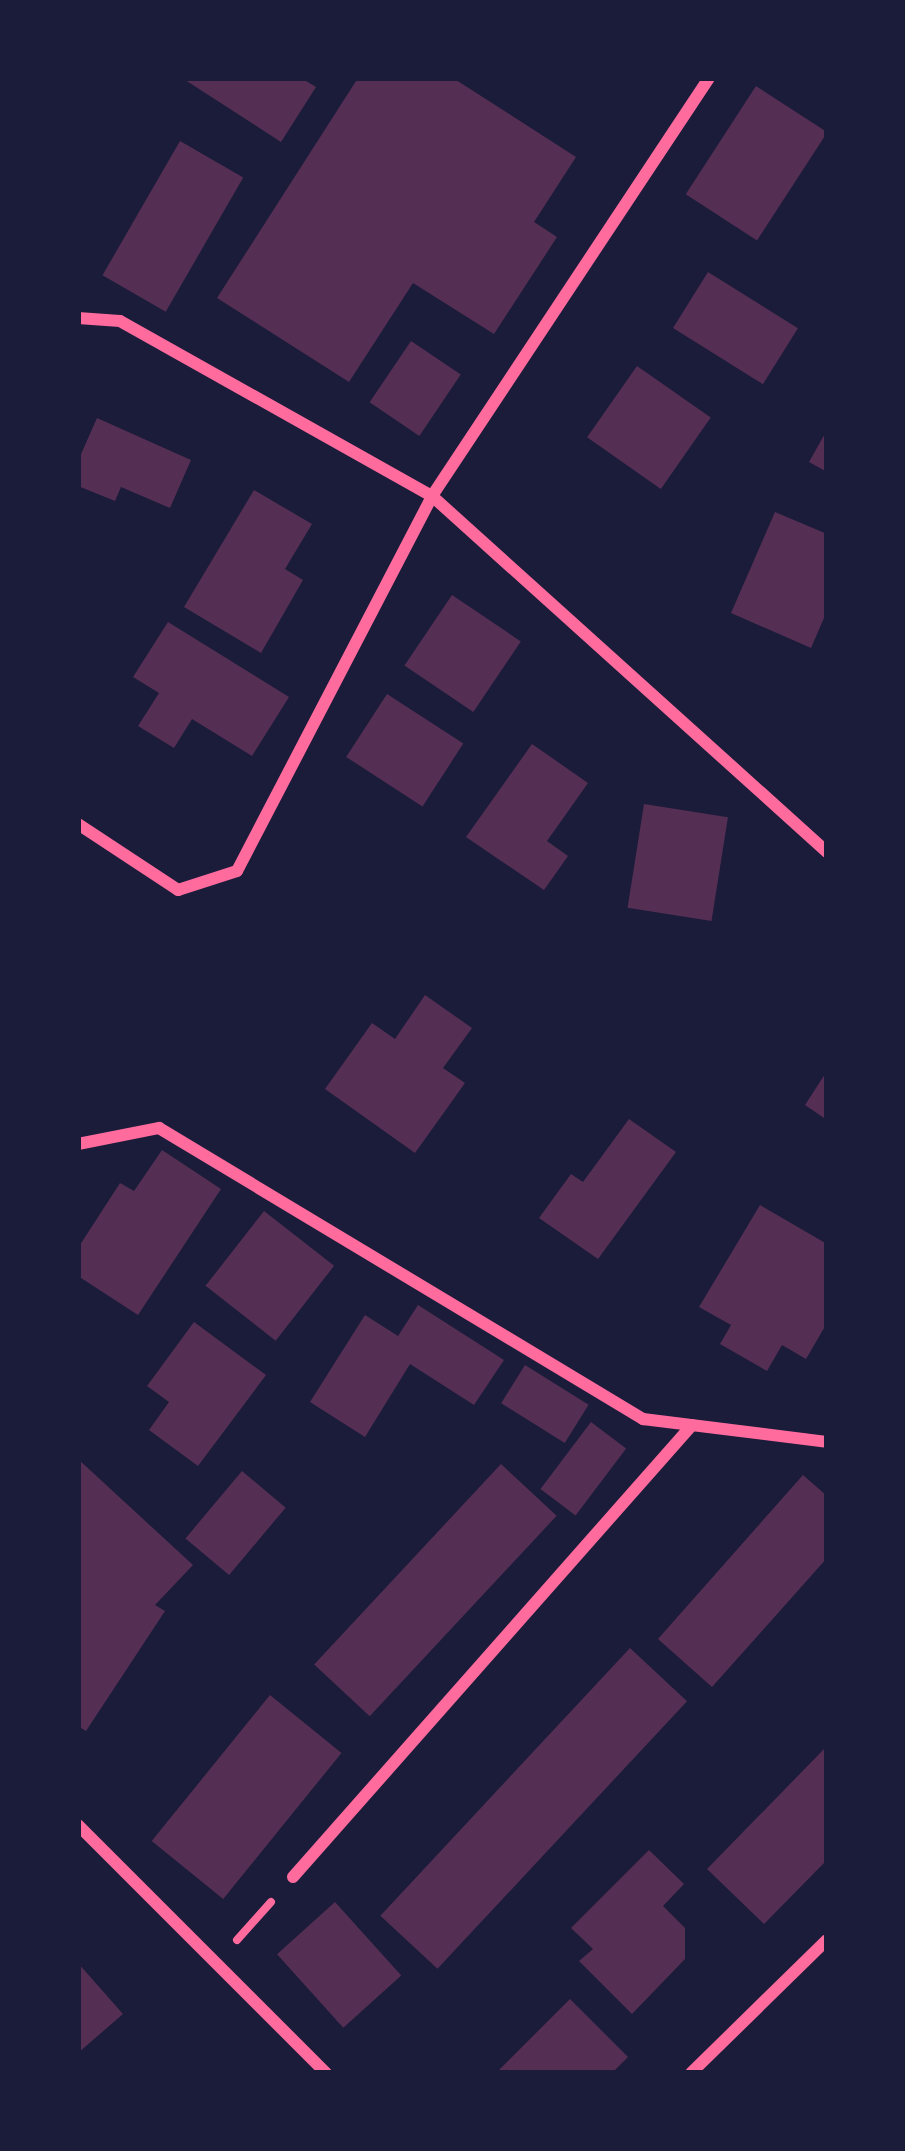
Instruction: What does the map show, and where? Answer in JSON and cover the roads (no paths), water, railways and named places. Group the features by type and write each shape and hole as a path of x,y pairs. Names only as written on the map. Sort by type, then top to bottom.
{"street":[{"path":"78,824 178,890 237,871 432,496 709,78"},
{"path":"78,318 120,321 432,496 827,852"},
{"path":"78,1144 159,1128 644,1419 827,1442"},
{"path":"293,1877 692,1425"},
{"path":"78,1825 326,2073"},
{"path":"691,2073 827,1940"}]}
